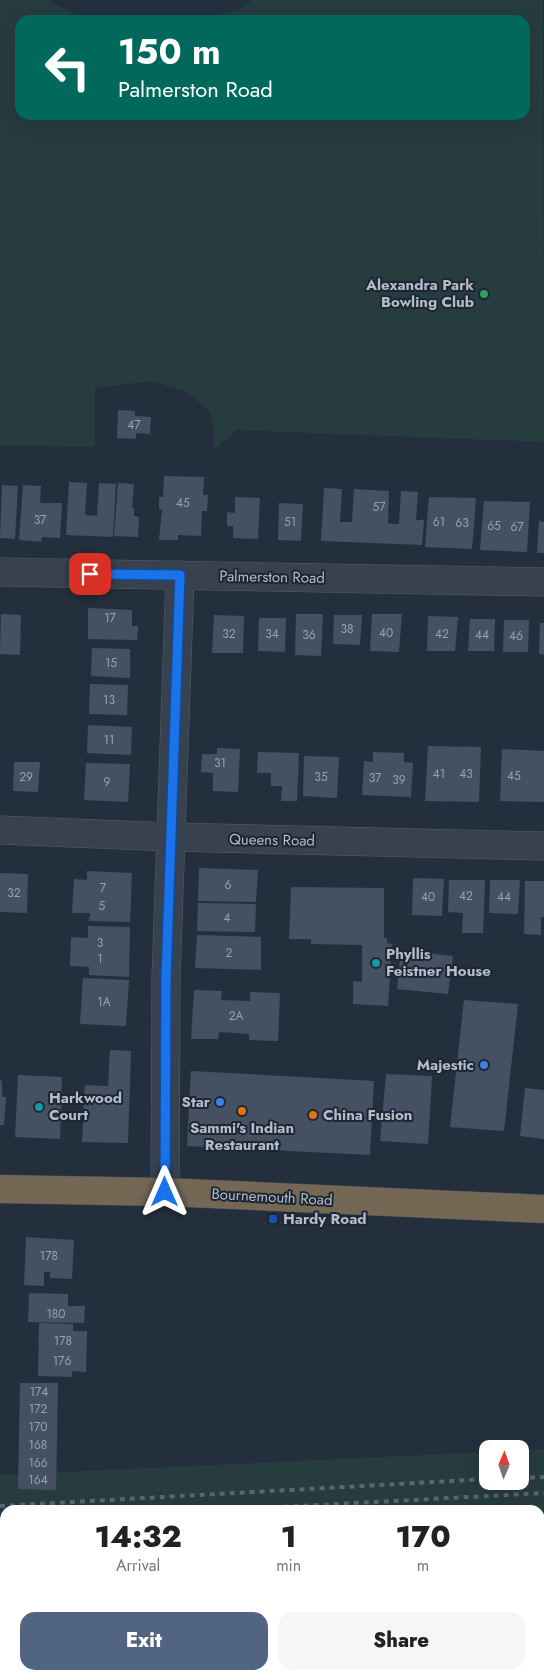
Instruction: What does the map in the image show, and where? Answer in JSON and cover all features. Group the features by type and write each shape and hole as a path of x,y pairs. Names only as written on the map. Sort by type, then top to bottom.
{"highway":[{"name":"Bournemouth Road","path":"0,1189 165,1192 544,1210"}],"street":[{"name":"Palmerston Road","path":"0,572 544,582"},
{"path":"165,1192 166,978 180,575"},
{"name":"Queens Road","path":"0,830 171,837 544,846"}],"green space":[{"path":"0,0 48,0 76,15 15,15 15,120 530,120 530,15 222,15 239,9 252,0 543,0 544,442 237,430 213,451 213,422 208,409 184,391 152,381 95,388 95,447 0,445"},
{"path":"544,1449 544,1505 0,1505 0,1475 479,1452 479,1490 529,1490 529,1450"}],"building":[{"path":"118,410 135,411 135,416 151,417 150,434 136,433 136,439 117,438"},
{"path":"164,476 204,477 203,495 208,495 207,511 202,511 201,536 178,535 178,540 159,540 162,510 159,509 159,497 163,497"},
{"path":"69,482 87,483 85,515 97,516 99,483 116,484 113,537 66,535"},
{"path":"118,483 134,484 132,508 134,508 134,516 139,517 138,537 114,536"},
{"path":"2,485 18,486 15,539 0,538"},
{"path":"23,485 41,486 40,503 62,503 60,538 42,537 41,542 19,540"},
{"path":"324,488 342,489 340,522 352,522 354,489 389,491 388,523 393,524 399,524 401,491 418,492 416,520 424,520 422,545 321,541"},
{"path":"235,497 260,498 258,539 233,538 233,526 227,526 227,512 235,513"},
{"path":"429,497 476,498 472,549 425,547"},
{"path":"484,501 530,502 527,552 480,550"},
{"path":"279,503 303,504 301,541 278,540"},
{"path":"539,521 544,522 544,553 537,553"},
{"path":"88,608 132,610 132,626 138,626 137,640 88,639"},
{"path":"1,614 21,615 20,655 0,654"},
{"path":"296,614 323,614 321,656 295,655"},
{"path":"372,614 402,614 399,652 370,651"},
{"path":"214,615 244,616 243,653 212,653"},
{"path":"334,615 362,615 360,645 333,644"},
{"path":"428,616 458,617 455,651 427,651"},
{"path":"259,618 286,618 285,652 258,651"},
{"path":"470,619 495,619 494,651 468,651"},
{"path":"504,620 529,620 528,652 503,652"},
{"path":"540,623 544,623 544,655 539,654"},
{"path":"92,648 130,649 130,678 91,676"},
{"path":"90,684 128,685 127,715 89,714"},
{"path":"88,725 132,727 131,755 87,753"},
{"path":"428,746 481,747 479,802 425,801"},
{"path":"217,748 240,749 238,792 213,791 213,773 201,772 202,754 217,754"},
{"path":"502,749 544,751 544,802 500,801"},
{"path":"258,752 299,753 297,801 281,801 282,786 271,786 271,773 257,773"},
{"path":"373,752 404,753 404,762 413,763 411,797 362,795 364,761 373,762"},
{"path":"304,756 339,757 337,798 303,796"},
{"path":"14,762 40,762 38,792 13,791"},
{"path":"86,763 130,764 128,802 84,800"},
{"path":"199,868 258,870 256,902 198,901"},
{"path":"87,871 132,873 130,922 89,921 90,913 72,913 74,879 87,880"},
{"path":"0,873 28,874 27,913 0,912"},
{"path":"413,878 444,879 442,916 412,915"},
{"path":"449,880 485,880 483,933 462,933 463,913 448,912"},
{"path":"490,880 520,880 518,914 489,913"},
{"path":"525,881 544,881 544,917 541,917 541,935 524,934"},
{"name":"Phyllis Feistner House","path":"291,887 384,888 384,938 387,938 387,943 392,944 388,1006 353,1004 353,981 362,982 362,945 311,944 311,939 289,939"},
{"path":"198,903 256,904 255,932 197,931"},
{"path":"88,926 130,927 129,977 89,975 89,967 70,966 71,937 88,938"},
{"path":"197,935 261,937 261,970 195,968"},
{"path":"401,950 453,956 448,994 397,989"},
{"path":"83,978 129,980 126,1026 80,1024"},
{"path":"194,990 222,991 221,1000 250,1001 250,992 280,993 278,1041 249,1040 249,1034 219,1032 218,1039 191,1039"},
{"name":"Majestic","path":"464,1000 518,1004 504,1131 450,1127"},
{"path":"110,1050 131,1051 128,1143 82,1142 85,1085 108,1086"},
{"path":"191,1071 374,1081 370,1155 187,1146"},
{"path":"386,1074 432,1076 428,1144 380,1141"},
{"name":"Harkwood Court","path":"18,1075 62,1077 60,1139 15,1137"},
{"path":"0,1080 2,1081 2,1097 6,1097 4,1125 0,1125"},
{"path":"525,1088 544,1090 544,1139 520,1136"},
{"path":"26,1237 74,1240 72,1279 50,1278 50,1272 44,1272 44,1286 24,1285"},
{"path":"29,1293 68,1294 68,1306 85,1306 84,1323 28,1322"},
{"path":"39,1323 73,1324 73,1331 87,1331 86,1372 72,1371 72,1377 38,1376"},
{"path":"20,1383 58,1383 56,1490 18,1489"}],"railway":[{"path":"529,1478 544,1477"},
{"path":"18,1505 479,1479"},
{"path":"318,1505 544,1493"}],"place":[{"name":"Alexandra Park Bowling Club","path":"484,294"},
{"name":"Phyllis Feistner House","path":"376,963"},
{"name":"Majestic","path":"484,1065"},
{"name":"Star","path":"220,1102"},
{"name":"Harkwood Court","path":"39,1107"},
{"name":"Sammi's Indian Restaurant","path":"242,1111"},
{"name":"China Fusion","path":"313,1115"},
{"name":"Hardy Road","path":"273,1219"}],"route":[{"path":"90,574 180,575 166,978 165,1192"}]}
